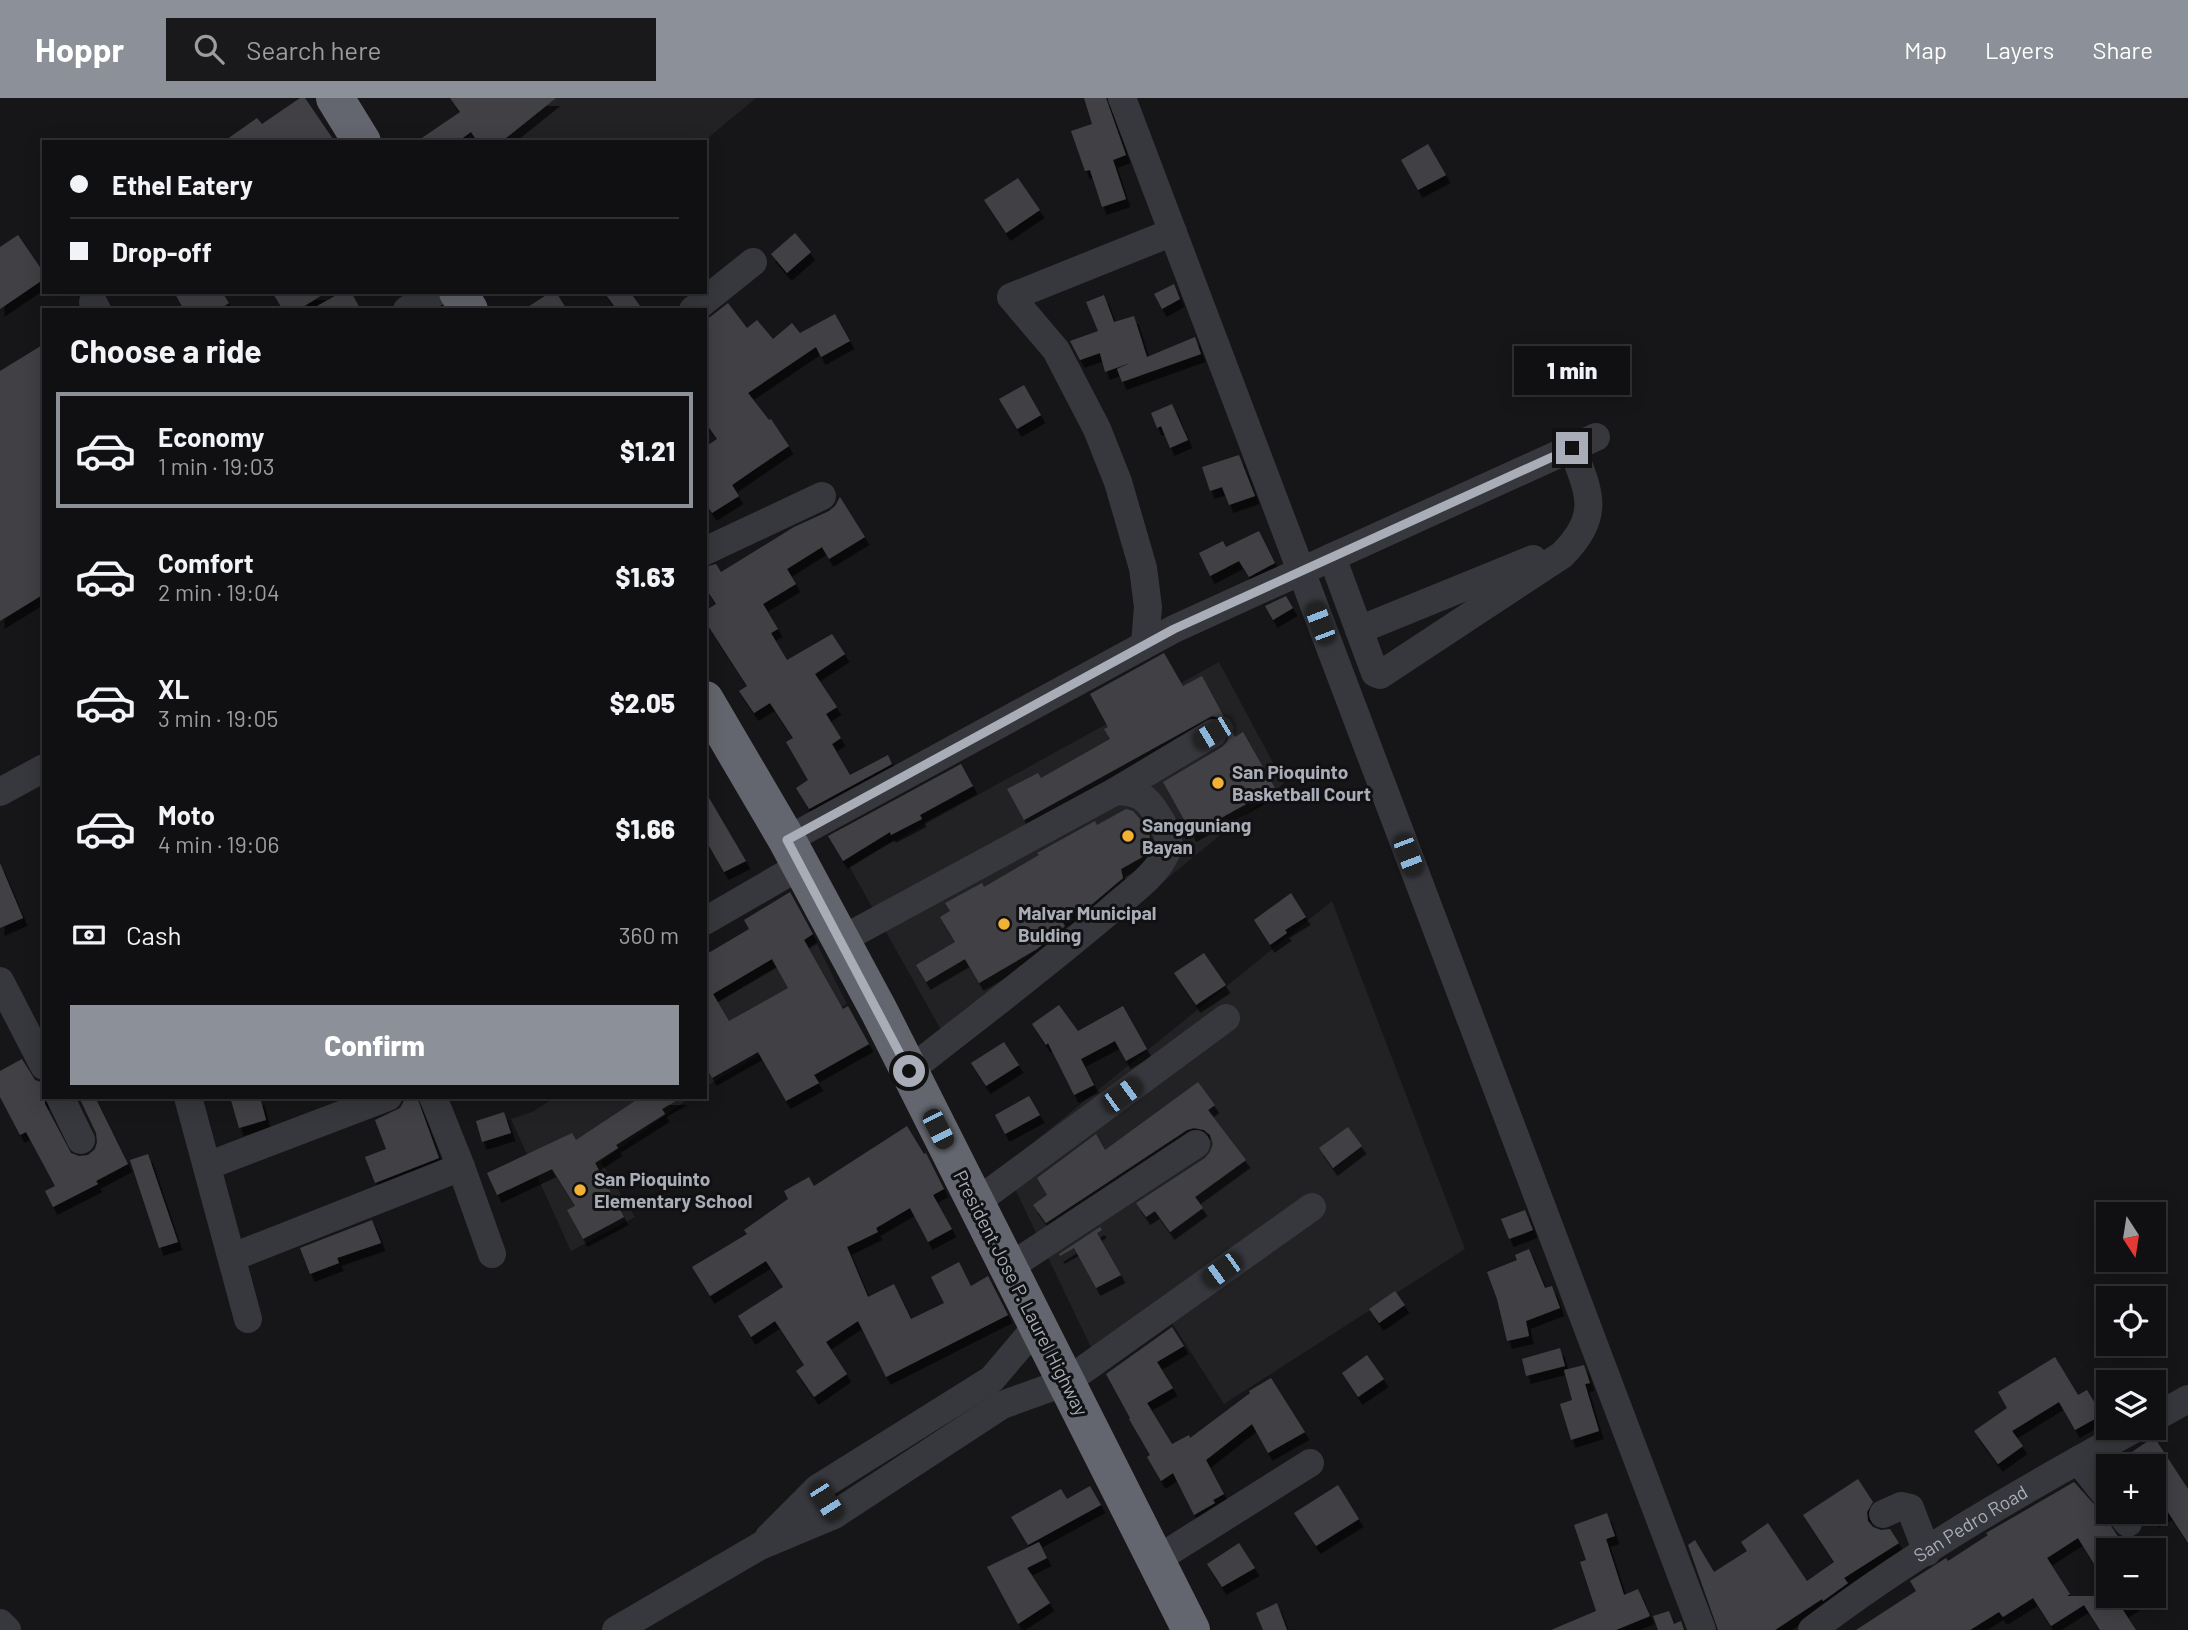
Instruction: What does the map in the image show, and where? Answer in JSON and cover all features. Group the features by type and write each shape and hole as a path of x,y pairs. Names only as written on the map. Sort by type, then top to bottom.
{"highway":[{"path":"335,98 361,140"},
{"name":"President Jose P. Laurel Highway","path":"707,703 841,940 1191,1630"}],"street":[{"path":"1122,98 1702,1630"},
{"path":"1145,645 1149,607 1143,568 1118,482 1097,429 1056,350 1011,297 1173,232"},
{"path":"696,308 753,262"},
{"path":"410,308 433,294"},
{"path":"707,919 793,853 1145,645 1301,571 1584,442 1590,505 1584,526 1574,543 1562,555 1380,675 1375,673 1332,557"},
{"path":"707,550 822,496"},
{"path":"1359,630 1574,543"},
{"path":"841,940 1116,791 1213,733"},
{"path":"0,792 42,769"},
{"path":"909,1071 1087,930 1144,881 1160,863 1169,844 1168,833 1160,818 1145,799 1135,792 1116,791"},
{"path":"0,981 42,1062"},
{"path":"975,1203 1226,1018"},
{"path":"61,1099 81,1140"},
{"path":"189,1099 248,1319"},
{"path":"207,1166 383,1099"},
{"path":"434,1099 492,1254"},
{"path":"1008,1268 1196,1144"},
{"path":"233,1257 461,1167"},
{"path":"616,1630 760,1546 834,1515 1002,1405 1066,1382 1312,1207"},
{"path":"760,1546 818,1488 992,1378 1037,1326"},
{"path":"2166,1411 2188,1399"},
{"name":"San Pedro Road","path":"1822,1627 1927,1552 2010,1499 2114,1440"},
{"path":"2078,1460 2096,1483"},
{"path":"1156,1560 1310,1463"},
{"path":"818,1488 834,1515"},
{"path":"1883,1514 1901,1506 1910,1508 1927,1552"},
{"path":"0,1623 7,1630"}],"shaded area":[{"path":"517,98 756,98 705,140 464,140"},
{"path":"1219,662 1284,783 954,1053 849,866"},
{"path":"1332,901 1465,1249 1224,1404 1172,1323 1100,1366 1004,1166"},
{"path":"817,944 847,1004 707,1086 707,1009"},
{"name":"San Pioquinto Elementary School","path":"553,1099 688,1099 601,1162 635,1217 571,1251 511,1119 532,1112"}],"building":[{"path":"300,98 305,98 334,140 226,140 257,118 262,124"},
{"path":"450,98 556,98 504,140 477,140 471,132 460,140 419,140 460,112"},
{"path":"1084,98 1106,98 1126,155 1113,160 1126,199 1102,207 1090,170 1085,171 1071,131 1092,124"},
{"path":"1428,144 1446,175 1418,190 1401,160"},
{"path":"1018,178 1040,210 1006,233 984,200"},
{"path":"795,233 811,252 787,273 771,254"},
{"path":"18,235 42,270 42,280 0,309 0,247"},
{"path":"1174,284 1180,299 1162,309 1154,294"},
{"path":"175,294 223,294 229,303 221,308 183,308"},
{"path":"273,294 324,294 301,308 282,308"},
{"path":"338,294 352,294 360,308 314,308"},
{"path":"548,294 557,294 566,308 526,308"},
{"path":"605,294 631,294 642,308 616,308"},
{"path":"1104,295 1114,322 1134,316 1147,357 1195,337 1201,354 1122,382 1117,369 1130,363 1105,372 1100,353 1080,360 1070,341 1098,331 1086,302"},
{"path":"728,303 747,328 757,320 773,339 792,323 800,333 835,314 850,341 821,357 816,347 748,393 769,420 771,419 789,446 732,485 739,496 712,513 707,505 707,446 717,439 707,425 707,319"},
{"path":"42,345 42,595 0,621 0,371"},
{"path":"1024,385 1041,415 1017,429 999,399"},
{"path":"1172,404 1188,440 1170,448 1161,426 1157,428 1151,413"},
{"path":"1239,455 1255,496 1229,505 1222,487 1210,491 1202,467"},
{"path":"840,497 865,537 829,559 822,547 787,569 796,584 763,604 778,629 771,633 787,660 832,634 845,654 815,674 837,707 826,714 841,738 832,744 850,775 888,755 892,764 809,809 796,788 808,780 786,742 793,738 770,703 754,713 739,691 747,686 707,624 707,610 716,604 707,590 707,566 716,564 721,572 794,527 835,506"},
{"path":"1259,531 1275,563 1249,577 1239,561 1210,576 1199,553 1223,541 1226,547"},
{"path":"1286,596 1293,608 1273,620 1265,606"},
{"path":"1164,653 1183,686 1202,676 1235,737 1243,732 1275,788 1192,834 1163,782 1227,742 1230,733 1227,724 1212,716 1024,820 1007,789 1038,773 1041,778 1110,739 1104,729 1108,727 1090,694"},
{"path":"961,764 973,786 920,815 922,819 891,835 890,832 843,861 828,836"},
{"path":"707,794 746,861 724,872 707,842"},
{"path":"1126,809 1133,811 1140,819 1149,833 1151,843 1146,855 1121,869 1123,878 1091,905 1061,920 1065,926 1037,949 979,983 965,959 926,982 916,965 955,942 940,917 950,911 945,903 982,883 984,887 1039,855 1037,853 1095,821 1097,825"},
{"path":"0,863 23,918 0,928"},
{"path":"790,892 813,934 804,940 843,1009 848,1006 869,1044 814,1075 819,1083 786,1101 758,1052 712,1078 707,1069 707,954 749,929 744,920","holes":["772,959 788,988 729,1021 713,994"]},
{"path":"1291,893 1306,917 1285,930 1287,933 1270,945 1254,920"},
{"path":"1204,953 1226,985 1196,1005 1174,973"},
{"path":"1059,1005 1078,1031 1123,1006 1147,1049 1126,1061 1115,1041 1081,1059 1094,1085 1074,1095 1048,1043 1046,1045 1032,1024"},
{"path":"1004,1042 1019,1065 986,1086 971,1063"},
{"path":"22,1059 35,1080 42,1082 42,1099 45,1099 71,1153 79,1156 88,1155 95,1149 97,1142 96,1133 80,1099 96,1099 128,1164 96,1181 98,1184 53,1207 45,1191 55,1186 26,1132 20,1135 0,1097 0,1071"},
{"path":"1198,1082 1215,1105 1208,1110 1246,1160 1195,1197 1203,1208 1170,1232 1155,1211 1146,1217 1136,1203 1205,1158 1210,1152 1213,1144 1210,1135 1204,1130 1194,1128 1046,1223 1033,1205 1047,1195 1037,1178 1096,1134 1105,1150"},
{"path":"1029,1096 1040,1115 1005,1134 995,1115"},
{"path":"231,1099 261,1099 266,1120 239,1128"},
{"path":"405,1099 418,1099 439,1158 375,1183 365,1157 386,1149 375,1120 400,1108"},
{"path":"638,1099 680,1099 662,1109 665,1114 616,1145 618,1148 595,1163 624,1217 583,1239 567,1210 575,1206 552,1169 497,1195 487,1173 572,1133 576,1140"},
{"path":"504,1112 511,1133 482,1142 476,1121"},
{"path":"907,1126 924,1154 926,1153 944,1189 933,1195 952,1229 928,1242 910,1208 876,1228 878,1232 847,1247 868,1297 894,1284 911,1319 944,1303 931,1277 959,1262 971,1286 988,1276 1008,1315 886,1377 858,1321 826,1342 847,1374 814,1397 796,1371 804,1365 775,1321 751,1337 738,1316 783,1287 766,1261 710,1296 692,1267 747,1234 744,1230 788,1199 784,1191 809,1177 814,1186"},
{"path":"1348,1127 1362,1146 1333,1168 1319,1148"},
{"path":"148,1154 178,1242 159,1248 130,1160"},
{"path":"1525,1210 1533,1230 1509,1239 1501,1219"},
{"path":"372,1220 381,1243 337,1258 339,1263 310,1274 300,1248"},
{"path":"1100,1227 1102,1230 1097,1233 1121,1275 1096,1288 1074,1248 1060,1256 1059,1254"},
{"path":"1529,1249 1545,1288 1552,1286 1560,1308 1526,1321 1529,1336 1507,1341 1487,1272 1517,1260 1515,1255"},
{"path":"1395,1291 1405,1305 1379,1323 1369,1309"},
{"path":"1172,1327 1184,1346 1157,1362 1173,1388 1147,1403 1172,1444 1189,1435 1190,1438 1250,1393 1249,1391 1271,1378 1305,1432 1268,1453 1252,1424 1206,1460 1224,1494 1213,1500 1215,1503 1194,1515 1173,1473 1161,1481 1147,1457 1150,1455 1106,1374"},
{"path":"1560,1348 1565,1366 1526,1376 1522,1359"},
{"path":"1367,1355 1384,1379 1358,1397 1342,1373"},
{"path":"2055,1357 2078,1395 2087,1390 2096,1405 2096,1418 2075,1430 2059,1402 2012,1431 2023,1446 1998,1464 1974,1431 2007,1408 1998,1392"},
{"path":"1584,1365 1590,1383 1585,1384 1599,1431 1571,1440 1560,1404 1572,1400 1564,1370"},
{"path":"2150,1440 2156,1440 2165,1454 2129,1454"},
{"path":"2166,1455 2188,1489 2188,1543 2168,1512 2166,1513"},
{"path":"1858,1479 1873,1502 1867,1512 1868,1521 1881,1530 1890,1529 1899,1543 1844,1578 1848,1583 1823,1601 1822,1599 1775,1630 1718,1630 1688,1545 1695,1540 1714,1572 1747,1551 1741,1542 1768,1523 1807,1581 1834,1562 1803,1515"},
{"path":"2074,1482 2096,1506 2096,1524 2110,1524 2119,1538 2096,1538 2096,1567 2078,1538 2047,1558 2070,1594 2067,1596 2096,1596 2096,1608 2126,1608 2123,1610 2136,1630 2100,1630 2084,1605 2051,1626 2033,1598 2003,1617 1999,1612 1970,1630 1856,1630 1916,1591 1910,1581 1946,1558 1948,1561 1988,1535 1986,1533"},
{"path":"1338,1485 1359,1519 1316,1546 1294,1513"},
{"path":"1090,1486 1101,1505 1028,1545 1011,1517 1061,1489 1067,1499"},
{"path":"1607,1513 1615,1536 1606,1539 1624,1595 1638,1589 1650,1616 1616,1630 1551,1630 1596,1611 1580,1562 1586,1560 1574,1525"},
{"path":"1039,1542 1047,1558 1027,1568 1050,1603 1018,1624 987,1567"},
{"path":"1239,1543 1255,1568 1222,1587 1207,1564"},
{"path":"1277,1603 1287,1630 1263,1630 1256,1613"},
{"path":"1669,1611 1674,1624 1681,1621 1684,1630 1658,1630 1653,1616"}],"place":[{"name":"San Pioquinto Basketball Court","path":"1218,783"},
{"name":"Sangguniang Bayan","path":"1128,836"},
{"name":"Malvar Municipal Bulding","path":"1004,924"},
{"name":"San Pioquinto Elementary School","path":"580,1190"}],"route":[{"path":"909,1071 787,840 1174,629 1572,448"}]}
